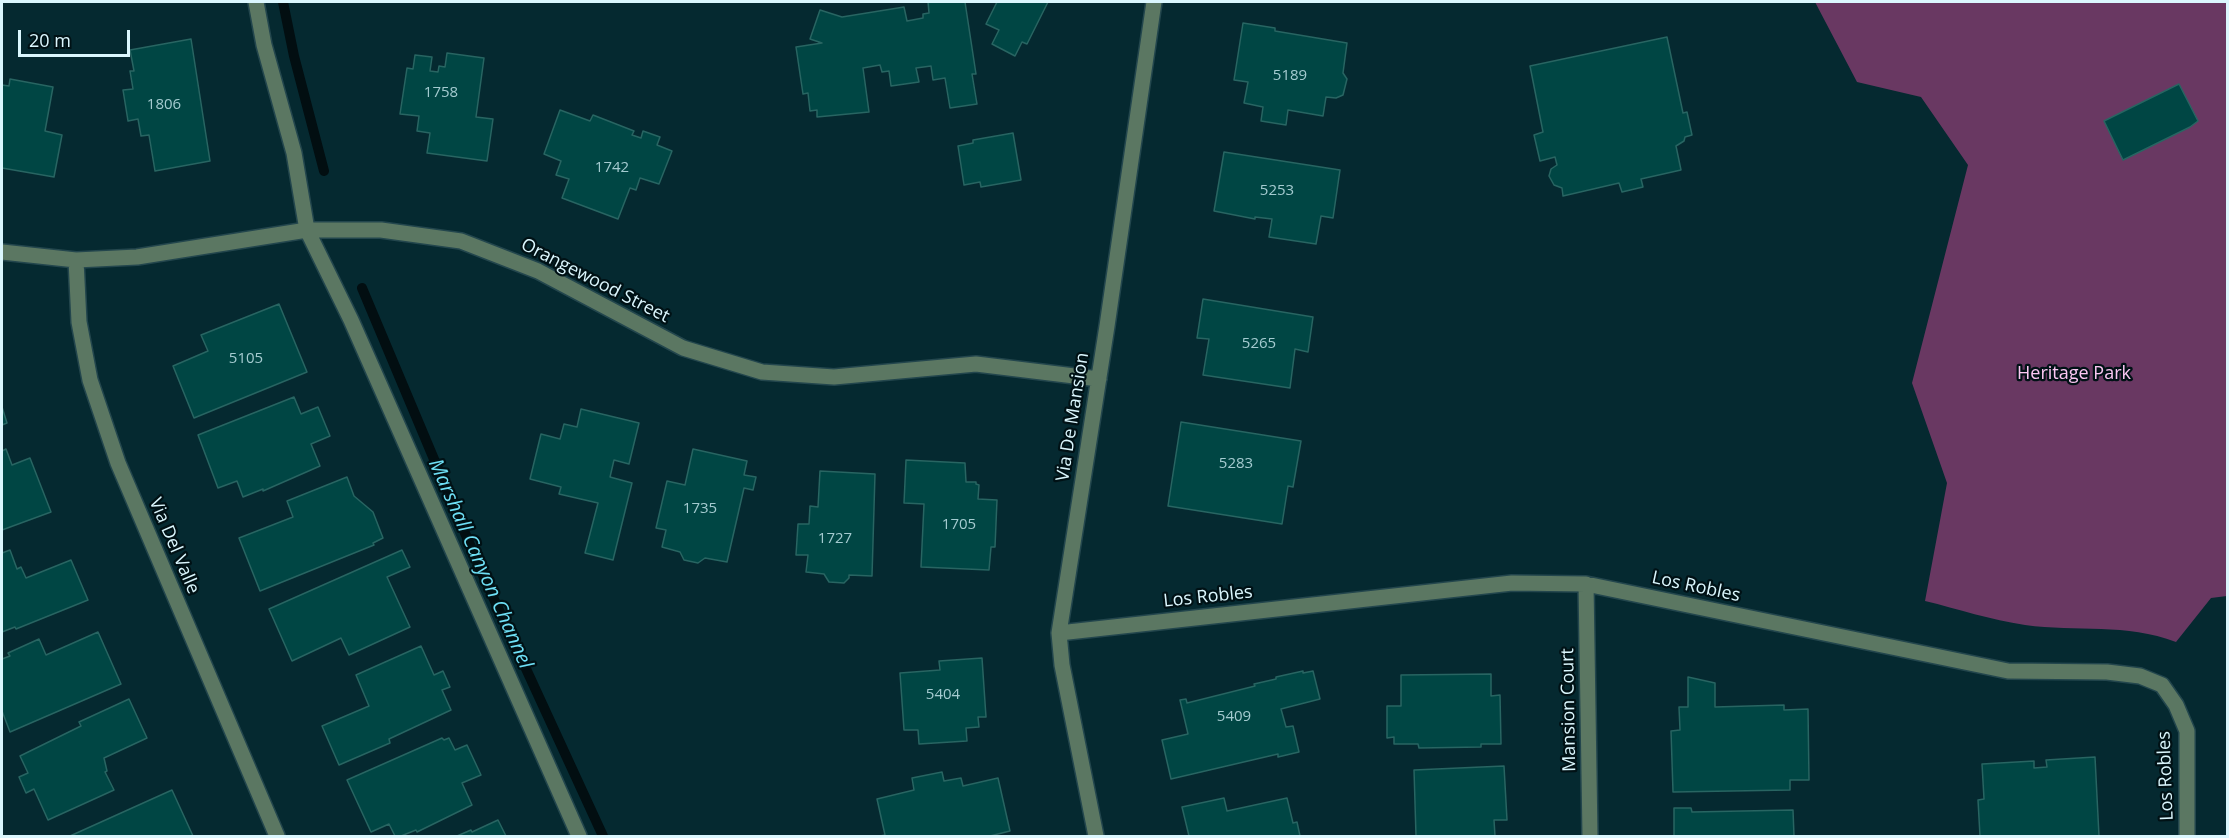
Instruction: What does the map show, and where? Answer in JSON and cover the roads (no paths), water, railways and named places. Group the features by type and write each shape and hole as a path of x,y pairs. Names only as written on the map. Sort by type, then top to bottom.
{"street":[{"path":"256,2 264,45 294,153 307,230 351,320 579,837"},
{"name":"Via De Mansion","path":"1096,837 1062,665 1059,633 1154,2"},
{"name":"Orangewood Street","path":"2,252 76,260 137,257 307,230 381,230 461,241 538,271 683,348 762,372 834,377 976,364 1099,379"},
{"name":"Via Del Valle","path":"76,260 79,322 90,380 118,463 277,837"},
{"name":"Los Robles","path":"1059,633 1512,583 1586,584 2008,671 2107,672 2140,676 2162,685 2176,705 2187,731 2187,837"},
{"name":"Mansion Court","path":"1586,584 1590,837"}],"waterway":[{"name":"Marshall Canyon Channel","path":"283,2 294,56 324,171"},
{"name":"Marshall Canyon Channel","path":"362,288 481,571 603,836"}],"park label":[{"name":"Heritage Park","path":"2074,374"}]}
